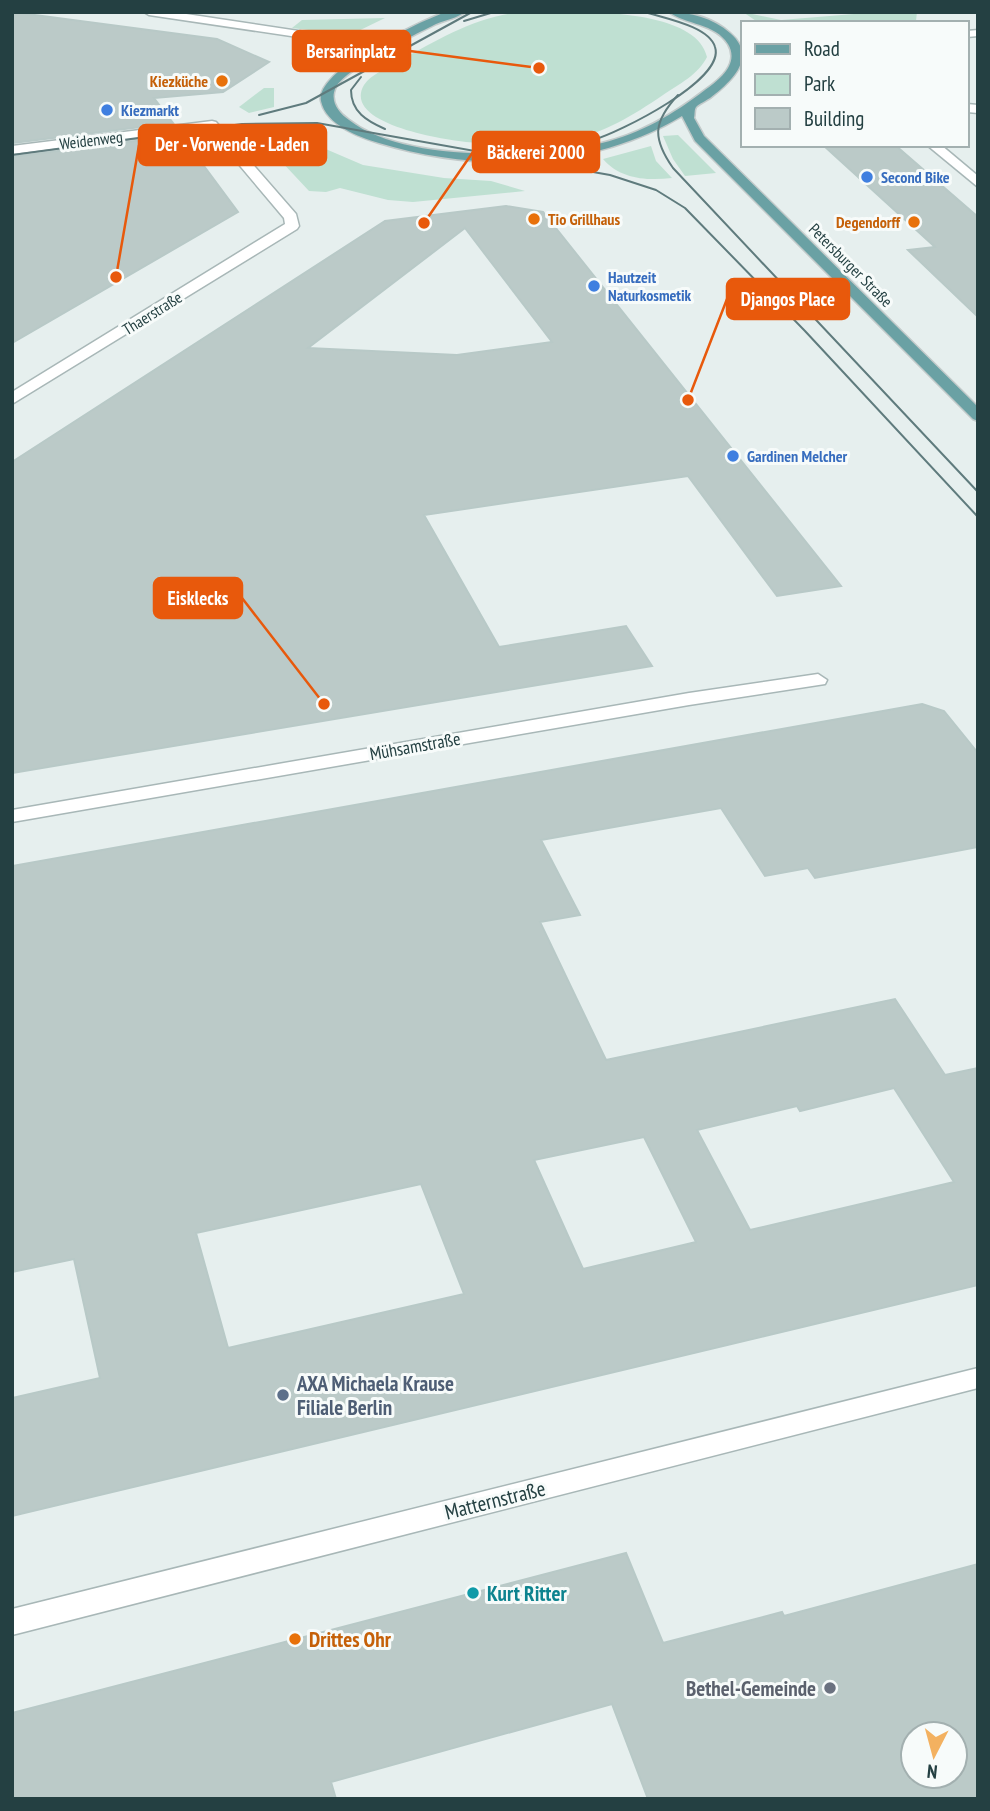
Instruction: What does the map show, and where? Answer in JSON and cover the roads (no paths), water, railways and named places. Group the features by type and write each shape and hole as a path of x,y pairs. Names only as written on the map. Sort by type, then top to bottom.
{"main road":[{"path":"460,12 448,14 385,47 334,80 327,93 327,103 332,111 350,127 368,135 414,148 475,159 553,155 597,148 641,134 691,105 734,71 741,53 732,41 719,30 674,12"},
{"path":"691,105 688,117 699,138"},
{"name":"Petersburger Straße","path":"657,124 699,138 978,416"}],"street":[{"path":"149,12 385,47"},
{"name":"Weidenweg","path":"12,150 212,125 291,217 292,226"},
{"path":"935,147 978,183"},
{"name":"Thaerstraße","path":"12,399 292,226"},
{"name":"Mühsamstraße","path":"12,816 677,701 818,680"},
{"name":"Matternstraße","path":"12,1622 978,1378"}],"tram line":[{"path":"259,115 306,103 472,12"},
{"path":"464,21 494,12"},
{"path":"645,12 695,28 711,40 715,47 714,60 704,74 676,97"},
{"path":"361,77 351,90 354,104 361,115 385,129"},
{"path":"518,150 546,149 593,140 624,127 676,97"},
{"path":"676,97 664,114 658,130 661,148 673,168 978,492"},
{"path":"12,155 242,124 317,123 610,175 656,190 685,208 805,331 978,517"}],"place":[{"name":"Bersarinplatz","path":"539,68"},
{"name":"Kiezküche","path":"222,81"},
{"name":"Kiezmarkt","path":"107,110"},
{"name":"Second Bike","path":"867,177"},
{"name":"Tio Grillhaus","path":"534,219"},
{"name":"Degendorff","path":"914,222"},
{"name":"Bäckerei 2000","path":"424,223"},
{"name":"Der - Vorwende - Laden","path":"116,277"},
{"name":"Hautzeit Naturkosmetik","path":"594,286"},
{"name":"Djangos Place","path":"688,400"},
{"name":"Gardinen Melcher","path":"733,456"},
{"name":"Eisklecks","path":"324,704"},
{"name":"AXA Michaela Krause Filiale Berlin","path":"283,1395"},
{"name":"Kurt Ritter","path":"473,1593"},
{"name":"Drittes Ohr","path":"295,1639"},
{"name":"Bethel-Gemeinde","path":"830,1688"}]}
